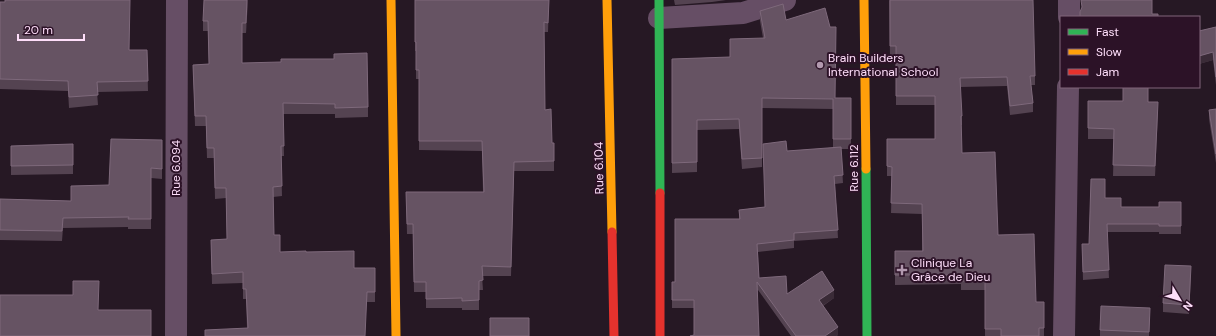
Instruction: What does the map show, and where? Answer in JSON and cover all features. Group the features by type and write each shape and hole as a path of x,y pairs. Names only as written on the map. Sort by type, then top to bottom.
{"street":[{"name":"Rue 6.094","path":"176,336 177,0"},
{"path":"391,0 396,336"},
{"name":"Rue 6.104","path":"607,0 614,336"},
{"path":"660,336 659,9 743,13 785,0"},
{"name":"Rue 6.112","path":"864,0 867,336"},
{"path":"1069,16 1070,0"},
{"path":"1064,336 1068,88"}],"building":[{"path":"5,0 130,0 129,50 147,50 148,81 97,82 98,95 69,97 68,81 0,79 0,2 5,2"},
{"path":"204,0 247,0 246,23 242,23 242,63 281,62 281,59 334,59 334,54 367,53 368,107 335,108 335,104 283,103 284,146 281,146 282,186 273,187 274,235 280,235 280,252 354,251 354,268 375,268 375,292 367,292 365,336 205,336 205,330 248,328 246,289 243,289 243,272 212,274 211,240 227,239 226,188 215,188 214,148 207,148 206,116 195,116 193,65 209,64 208,21 203,21"},
{"path":"415,0 549,0 548,23 544,22 545,110 551,109 554,161 514,162 511,267 482,266 483,280 479,281 479,300 462,301 462,298 426,299 426,282 414,282 413,224 407,224 406,192 484,192 482,141 419,141 419,70 416,70"},
{"path":"890,0 1033,0 1035,76 1030,76 1033,103 1010,106 1007,77 960,78 962,153 995,152 998,235 1034,234 1036,302 1044,302 1044,328 1039,328 1039,336 1001,336 1001,329 985,329 985,281 961,281 961,275 895,275 895,251 923,251 922,204 891,203 892,167 887,166 887,139 935,139 935,96 896,96 896,46 890,46"},
{"path":"1081,0 1152,0 1152,14 1158,14 1158,16 1080,16 1082,7"},
{"path":"783,4 786,20 825,8 830,27 836,27 835,98 851,98 851,139 833,139 833,99 762,98 762,158 742,159 739,119 697,120 697,162 672,163 672,59 730,57 730,39 765,38 760,11"},
{"path":"1216,27 1216,77 1213,52 1200,56 1200,31"},
{"path":"1123,88 1148,88 1148,102 1158,102 1155,166 1113,165 1114,129 1088,128 1088,101 1123,101"},
{"path":"1216,109 1216,154 1209,110"},
{"path":"111,139 162,140 162,169 151,168 151,219 128,219 129,217 63,218 62,231 0,230 0,199 71,201 71,186 109,185"},
{"path":"786,141 787,151 841,147 843,175 834,176 838,230 794,233 794,240 757,244 759,278 786,276 787,294 822,271 834,290 819,300 838,327 825,336 796,336 757,282 759,336 690,336 694,335 694,300 672,300 672,282 675,282 675,219 740,219 739,210 765,207 763,144"},
{"path":"73,144 73,165 11,166 11,146"},
{"path":"1091,179 1105,179 1105,198 1121,198 1121,207 1159,207 1159,202 1181,202 1181,226 1159,226 1159,224 1107,224 1109,270 1083,272 1082,244 1089,244"},
{"path":"1165,265 1191,266 1189,305 1163,303"},
{"path":"73,281 99,281 98,310 151,310 151,336 0,336 0,295 73,295"},
{"path":"1101,306 1150,308 1149,332 1100,330"},
{"path":"490,318 529,318 529,336 490,336"}],"traffic: fast":[{"path":"659,0 660,193"},
{"path":"866,169 867,336"}],"traffic: slow":[{"path":"391,0 396,336"},
{"path":"607,0 612,232"},
{"path":"864,0 866,169"}],"traffic: jam":[{"path":"660,193 660,336"},
{"path":"612,232 614,336"}],"place":[{"name":"Brain Builders International School","path":"820,65"},
{"name":"Clinique La Grâce de Dieu","path":"902,270"}]}
